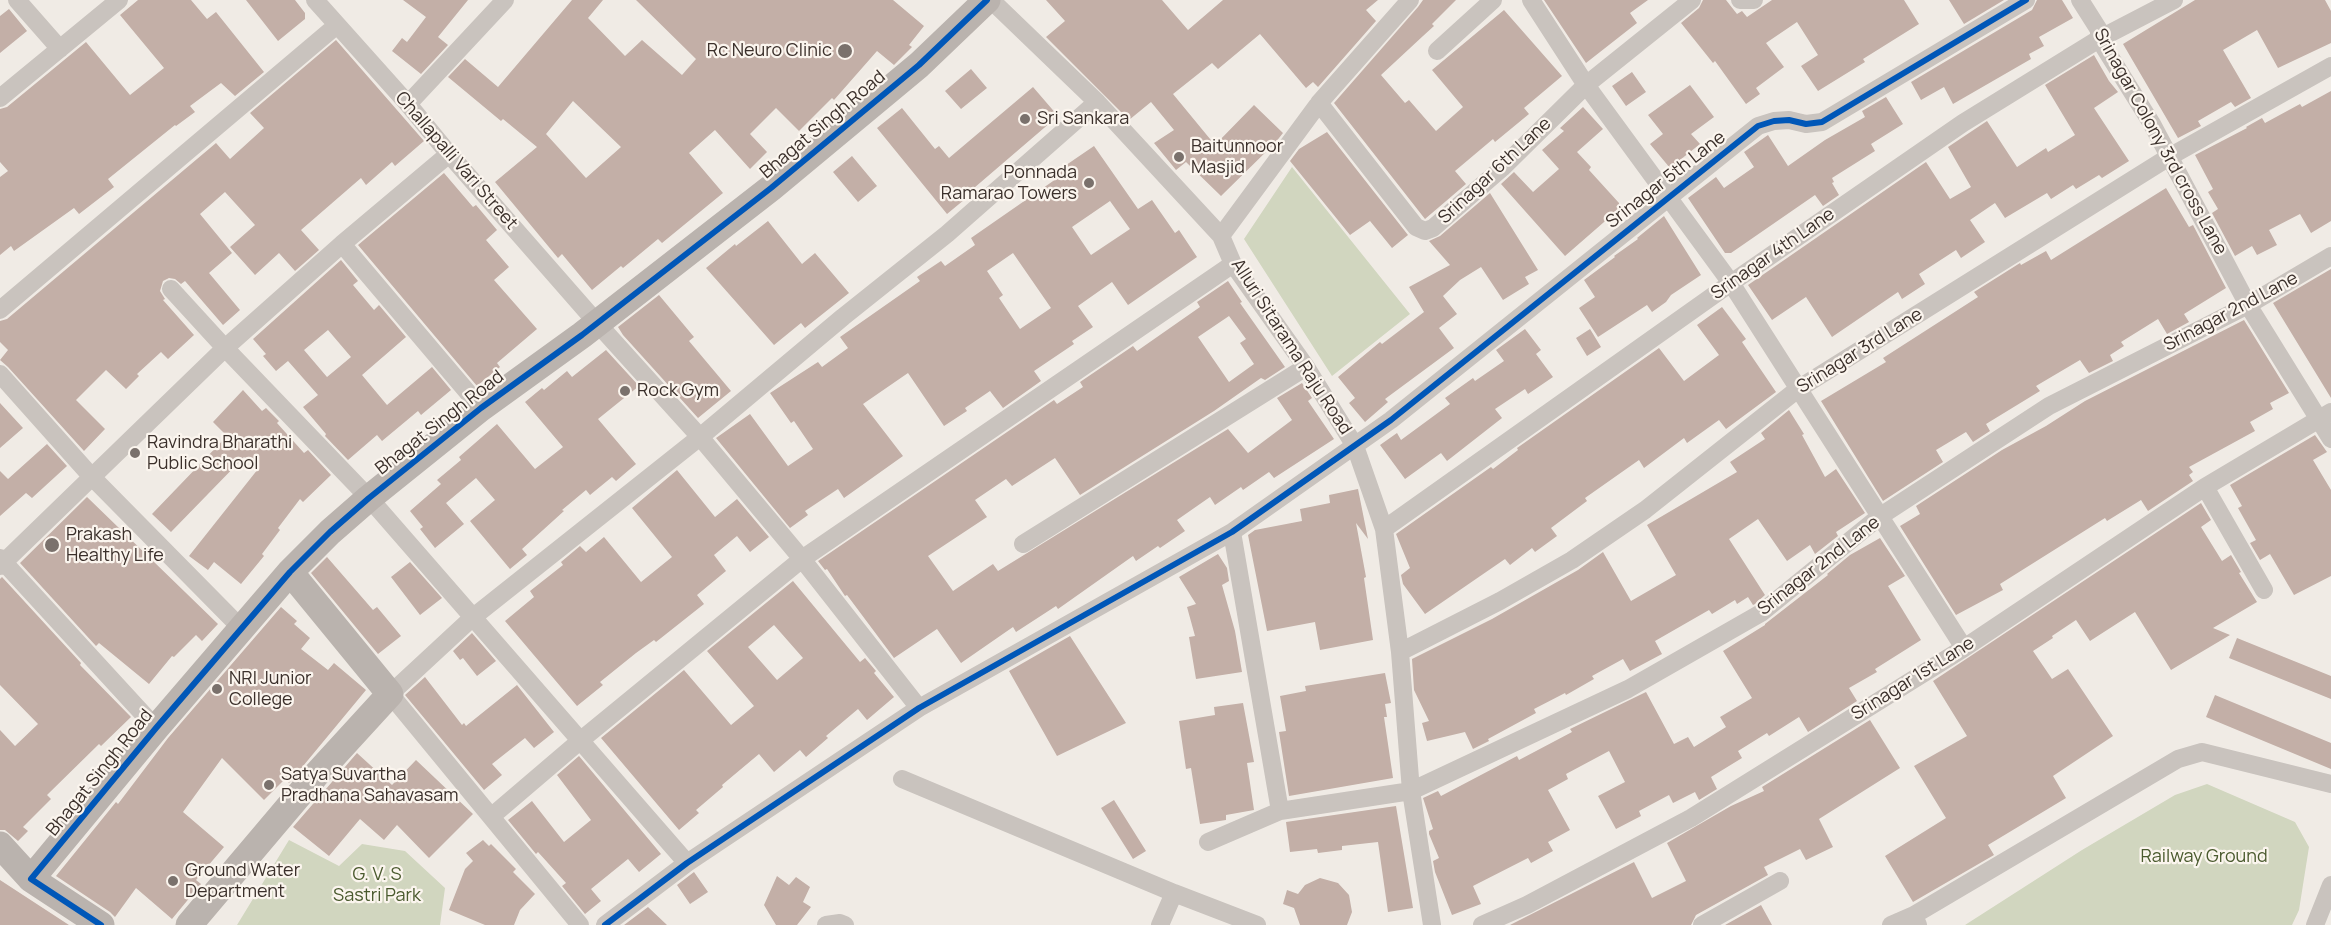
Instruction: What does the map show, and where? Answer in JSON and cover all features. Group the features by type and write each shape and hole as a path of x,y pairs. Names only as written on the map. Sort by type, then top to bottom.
{"street":[{"path":"17,0 60,49"},
{"path":"0,98 119,0"},
{"name":"Challapalli Vari Street","path":"315,0 597,323 700,437 802,559 919,708"},
{"path":"408,104 505,0"},
{"name":"Bhagat Singh Road","path":"31,879 241,628 290,572 330,532 481,408 597,323 771,188 919,65 987,0"},
{"name":"Alluri Sitarama Raju Road","path":"991,0 1096,102 1221,236 1233,264 1306,367 1355,446 1384,530 1400,652 1411,791 1432,925"},
{"path":"1221,236 1391,7 1410,0"},
{"path":"1437,51 1492,0"},
{"path":"1531,0 1586,85 1731,283 1964,648"},
{"name":"Srinagar 6th Lane","path":"1319,103 1416,227 1425,231 1433,228 1502,168 1586,85 1692,0"},
{"name":"Srinagar 5th Lane","path":"605,925 687,863 919,708 1232,532 1400,412 1758,126 1774,121 1789,120 1806,124 1822,122 2026,0"},
{"name":"Srinagar Colony 3rd cross Lane","path":"2080,0 2099,30 2099,39 2152,124 2247,305 2325,416 2331,439"},
{"name":"Srinagar 4th Lane","path":"1384,530 1731,283 1963,123 2099,39 2174,0"},
{"path":"0,310 337,25"},
{"name":"Srinagar 3rd Lane","path":"1400,652 1500,601 1572,560 1645,510 1798,389 2169,157 2331,66"},
{"path":"189,925 315,776 390,694 472,618 700,437 947,234 1096,102"},
{"path":"156,728 1,562 225,348 342,244 449,154"},
{"path":"342,244 481,408"},
{"name":"Srinagar 2nd Lane","path":"1280,811 1411,791 1628,689 1761,613 1879,517 2049,406 2247,305 2331,256"},
{"path":"492,816 802,559 1233,264"},
{"path":"171,289 369,498 687,863"},
{"path":"1023,544 1306,367"},
{"path":"0,374 91,476 241,628"},
{"name":"Srinagar 1st Lane","path":"1482,925 1527,905 1691,818 1964,648 2205,487 2325,416"},
{"path":"2205,487 2264,590"},
{"path":"1208,842 1280,811 1232,532"},
{"path":"290,572 580,925"},
{"path":"1891,925 1916,920 2178,759 2202,752 2331,784"},
{"path":"902,778 1174,893 1257,925"},
{"path":"0,845 31,879 100,924"},
{"path":"1702,925 1780,881"},
{"path":"2315,925 2331,886"},
{"path":"1161,925 1174,893"},
{"path":"826,925 840,923 845,925"}],"green space":[{"path":"1292,167 1410,314 1332,376 1244,239"},
{"name":"Railway Ground","path":"2207,784 2295,822 2309,847 2299,910 2292,925 1965,925 2082,850 2175,795"},
{"name":"G. V. S Sastri Park","path":"289,840 339,866 362,844 405,851 445,888 440,925 237,925"}],"building":[{"path":"138,0 191,0 207,19 216,12 264,72 235,96 221,83 190,106 195,112 175,125 108,179 114,187 79,214 74,208 14,251 11,246 0,255 0,177 8,171 0,162 0,109 7,107 86,42 130,95 164,68 120,15"},
{"path":"246,0 295,0 305,13 305,19 278,41"},
{"path":"403,0 468,0 438,37 448,45 421,74 392,51 402,38 407,42 426,17"},
{"path":"572,0 603,0 588,18 625,56 642,40 682,75 696,59 636,0 893,0 924,26 909,45 912,47 894,65 877,51 834,100 832,98 799,131 776,108 750,134 767,152 750,169 715,130 689,153 723,193 662,243 658,239 592,290 562,254 558,258 495,182 537,147 503,119 501,121 448,77 465,59 498,87","holes":["573,101 621,147 586,178 546,134"]},
{"path":"1046,0 1162,0 1188,30 1223,0 1378,0 1366,10 1376,21 1318,87 1313,82 1306,88 1260,34 1218,69 1212,63 1173,94 1215,145 1254,105 1283,133 1221,196 1186,162 1176,170 1154,143 1174,130 1151,102 1129,120 1046,37 1065,21"},
{"path":"1423,0 1456,0 1432,24 1434,26 1381,75 1405,103 1409,100 1436,131 1463,107 1432,70 1504,10 1562,76 1524,108 1529,114 1495,142 1493,139 1455,171 1466,184 1425,219 1334,103"},
{"path":"1544,0 1648,0 1630,13 1637,23 1586,63"},
{"path":"1703,0 1726,0 1737,14 1742,11 1747,17 1772,0 1904,0 1919,24 1863,59 1865,62 1818,91 1801,66 1818,55 1797,22 1766,43 1784,67 1756,88 1760,94 1746,104 1715,61 1713,63 1681,23 1699,8"},
{"path":"1949,0 2004,0 1964,24"},
{"path":"2037,0 2062,0 2073,18 2039,37 2044,46 2029,54 2031,59 1953,104 1944,87 1921,100 1911,82 2032,10"},
{"path":"2195,0 2325,0 2331,11 2331,43 2278,68 2257,30 2223,50 2251,98 2235,107 2231,102 2198,121 2201,126 2178,138 2123,44"},
{"path":"9,9 27,31 0,53 0,16"},
{"path":"336,40 424,141 395,166 392,162 366,185 361,178 301,230 319,250 295,271 279,253 255,275 230,247 255,225 225,192 200,214 232,253 209,273 240,310 223,325 185,281 181,284 169,278 163,281 160,291 165,299 163,300 194,335 168,359 161,352 137,374 139,376 126,389 106,370 76,400 105,429 84,451 0,360 8,350 0,342 0,321 7,319 216,143 230,159 264,128 250,113"},
{"path":"2094,55 2118,92 2094,108 2129,161 2102,178 2099,175 2076,189 2073,185 2051,199 2047,193 2005,218 1995,203 1970,220 1985,242 1961,258 1956,250 1919,274 1925,284 1902,299 1898,292 1832,337 1806,297 1772,320 1748,285 1926,162 1950,199 1971,187 1948,147 1987,121 2017,167 2046,148 2048,152 2075,135 2045,85"},
{"path":"971,69 987,88 961,109 945,91"},
{"path":"1632,72 1646,92 1626,106 1612,86"},
{"path":"1690,85 1714,117 1691,134 1700,144 1670,168 1650,144 1663,134 1648,115"},
{"path":"1033,87 1058,116 947,214 877,128 902,108 935,149 939,146 949,158"},
{"path":"2331,91 2331,221 2311,233 2300,214 2269,230 2277,245 2257,255 2252,246 2235,256 2212,213 2218,209 2208,192 2213,189 2195,155 2262,118 2265,123 2300,104 2302,107"},
{"path":"1886,97 1903,124 1871,144 1875,151 1832,178 1834,182 1832,183 1839,195 1823,206 1815,195 1731,253 1725,253 1688,198 1716,177 1724,188 1754,167 1744,152 1768,135 1788,166 1825,140 1865,117 1862,111"},
{"path":"1583,107 1603,129 1577,152 1591,167 1589,170 1619,203 1619,209 1565,256 1501,184 1514,172 1533,192 1559,169 1542,150 1564,131 1560,128"},
{"path":"1327,132 1408,235 1392,248 1370,221 1350,235 1290,161 1299,149"},
{"path":"1094,146 1138,209 1152,200 1175,233 1179,230 1197,257 1128,305 1112,282 1078,306 1093,327 1072,341 1074,344 1034,371 1041,381 1003,408 990,391 965,408 967,411 944,426 908,373 863,404 903,456 844,498 838,489 805,511 808,515 790,528 716,438 750,414 788,466 813,449 794,421 791,423 770,393 818,362 822,367 848,348 840,337 920,281 917,277 941,261 945,266 975,245 971,238 1056,179 1053,174","holes":["1110,201 1130,229 1091,255 1072,227","1013,253 1051,308 1020,329 999,298 1003,295 987,271"]},
{"path":"852,156 877,186 858,202 833,172"},
{"path":"444,173 473,207 476,205 497,230 486,240 509,267 494,280 537,329 497,363 500,367 477,386 358,245"},
{"path":"2166,188 2189,227 2193,225 2226,288 2184,314 2189,322 2167,334 2158,319 2121,342 2124,346 2110,355 2113,361 2089,373 2080,360 2036,386 2040,391 1986,424 1990,431 1973,442 1966,432 1936,450 1943,462 1883,501 1821,401 1886,362 1883,358 1978,297 1974,292 2020,263 2021,265 2046,251 2051,260"},
{"path":"1490,193 1538,270 1525,277 1529,284 1503,300 1481,267 1460,280 1443,296 1457,314 1439,328 1454,348 1385,399 1388,402 1365,422 1349,403 1355,398 1338,377 1380,342 1382,344 1424,312 1409,287 1450,265 1429,241 1440,236"},
{"path":"1664,216 1701,275 1671,295 1666,302 1652,312 1647,305 1598,337 1579,308 1595,297 1584,280"},
{"path":"768,221 802,264 815,253 849,293 805,328 801,323 774,345 706,268"},
{"path":"341,260 358,281 353,285 374,310 379,305 406,337 362,375 387,405 432,367 451,390 421,415 418,411 382,441 377,435 348,460 325,436 326,434 303,407 318,395 288,361 276,371 263,356 266,354 253,339","holes":["328,330 351,357 327,377 304,350"]},
{"path":"2331,269 2331,398 2273,303"},
{"path":"1228,281 1242,302 1240,303 1285,367 1265,380 1261,378 1214,411 1080,495 1055,458 1012,486 1006,479 975,500 987,517 928,556 953,591 993,564 998,571 1228,429 1248,453 1292,420 1277,398 1302,383 1312,398 1308,401 1334,439 1274,478 1269,472 1243,490 1241,487 1215,505 1210,497 1177,520 1185,531 1160,548 1158,546 1136,561 1133,556 1058,609 1056,606 1016,632 1013,627 961,663 937,629 894,658 847,595 845,596 827,569 825,570 818,561 1054,400 1057,404 1083,387 1080,382 1133,346 1137,351 1200,307 1197,302","holes":["1229,316 1246,339 1240,343 1254,364 1229,382 1198,337"]},
{"path":"659,295 694,337 689,341 731,391 698,418 618,327"},
{"path":"1722,307 1746,339 1742,342 1776,392 1726,429 1719,420 1687,443 1684,438 1644,468 1639,460 1585,498 1587,501 1551,528 1557,536 1535,552 1532,548 1510,565 1505,559 1425,614 1403,584 1401,575 1410,568 1396,534 1491,467 1493,469 1518,450 1517,448 1659,348 1684,381 1719,355 1697,325"},
{"path":"2244,320 2289,393 2270,403 2273,409 2250,422 2255,431 2189,467 2193,472 2189,475 2193,481 2148,511 2141,500 2107,521 2105,518 2000,584 2003,590 1956,615 1900,526 1920,514 1916,506 2002,450 2085,401"},
{"path":"1525,329 1541,350 1536,354 1553,377 1528,394 1525,389 1495,409 1502,418 1447,461 1441,453 1405,479 1380,445 1397,433 1401,440 1450,404 1445,398 1473,378 1475,381 1504,361 1496,350"},
{"path":"1590,329 1601,347 1587,356 1576,338"},
{"path":"606,350 639,386 598,419 636,464 616,481 612,477 590,495 586,490 562,510 564,511 522,549 527,555 510,569 470,521 495,500 476,478 446,503 464,524 435,548 420,529 423,527 410,511 441,484 437,480 461,460 459,457 497,424 535,469 563,447 525,402 567,371 572,377"},
{"path":"243,390 262,411 266,408 304,453 308,450 331,475 303,502 300,499 278,528 280,530 262,554 264,556 241,584 214,562 208,570 189,556 258,469 244,457 171,532 152,514 227,436 213,422"},
{"path":"0,403 23,428 0,448"},
{"path":"1789,410 1804,434 1802,435 1825,477 1836,469 1865,513 1836,532 1838,536 1815,554 1810,545 1787,561 1758,519 1729,539 1765,595 1755,604 1753,605 1748,597 1737,604 1735,600 1712,614 1709,610 1655,641 1662,654 1630,671 1623,659 1592,676 1594,679 1566,695 1565,693 1534,709 1536,713 1473,749 1465,732 1427,741 1422,723 1429,721 1414,690 1412,659 1492,619 1578,570 1603,552 1631,601 1676,575 1647,525 1737,472 1730,462 1765,439 1761,433"},
{"path":"2315,435 2327,452 2313,460 2331,490 2331,576 2294,595 2270,554 2260,560 2250,543 2256,540 2238,508 2242,506 2230,485"},
{"path":"47,444 67,466 32,498 26,493 0,516 0,471 8,479"},
{"path":"677,470 715,517 737,499 769,537 750,552 737,536 714,555 726,571 697,595 704,604 656,642 654,640 636,653 600,682 603,685 577,706 505,621 534,597 530,591 563,565 561,562 580,546 586,552 604,537 641,582 672,557 632,508"},
{"path":"1358,489 1368,539 1356,523 1366,577 1364,578 1373,640 1320,650 1315,622 1267,631 1248,535 1255,530 1302,521 1300,509 1330,503 1329,495"},
{"path":"87,497 218,624 202,641 196,635 174,657 172,656 149,684 99,643 96,646 20,563"},
{"path":"2201,503 2211,520 2201,527 2222,561 2231,555 2257,602 2213,628 2230,635 2171,670 2135,612 2090,641 2076,620 2033,651 2052,679 2068,669 2113,736 2053,776 2066,798 1988,845 1994,855 1913,902 1885,856 1946,818 1914,766 1967,736 1933,681"},
{"path":"1880,538 1905,576 1888,586 1921,640 1875,669 1877,672 1849,688 1857,701 1808,732 1799,717 1769,736 1767,733 1738,751 1742,758 1711,777 1717,789 1699,800 1695,792 1673,803 1669,795 1639,811 1641,816 1616,829 1598,796 1625,782 1609,751 1566,774 1568,779 1548,790 1570,830 1548,842 1553,851 1531,863 1528,858 1473,886 1481,904 1452,915 1435,872 1433,861 1439,858 1429,834 1429,831 1433,829 1423,798 1438,791 1441,796 1517,756 1519,760 1572,732 1570,729 1646,692 1674,744 1688,737 1694,747 1726,727 1720,717 1752,698 1723,651 1765,625 1850,555"},
{"path":"1218,554 1227,568 1229,581 1222,585 1235,631 1242,672 1196,679 1189,637 1195,636 1187,607 1196,604 1179,577"},
{"path":"327,557 373,610 377,607 401,636 378,654 311,573"},
{"path":"410,562 442,598 420,615 391,577"},
{"path":"2,577 81,663 80,665 131,717 101,746 99,744 47,795 51,799 23,827 28,831 18,841 5,830 0,830 0,730 15,746 38,724 0,685 0,579"},
{"path":"793,581 860,662 865,658 894,697 867,720 858,709 826,736 828,738 806,757 800,750 774,772 759,754 722,785 723,787 696,810 699,813 679,830 601,738 684,670 731,725 754,706 707,651","holes":["774,625 803,658 777,680 748,647"]},
{"path":"281,607 297,621 294,624 310,638 301,649 328,670 334,663 366,690 289,783 285,779 264,800 222,758 183,812 224,847 196,880 201,884 172,919 136,888 115,917 56,876 116,802 118,804 168,738"},
{"path":"472,633 496,661 477,676 463,658 460,660 453,651"},
{"path":"1070,636 1126,723 1057,756 1009,671"},
{"path":"2237,638 2331,676 2331,699 2229,658"},
{"path":"1385,673 1391,703 1385,704 1387,717 1384,717 1393,778 1289,796 1279,732 1286,731 1280,696 1306,691 1305,686"},
{"path":"425,677 462,725 464,723 466,726 517,685 554,732 534,748 525,738 492,764 502,775 484,790 405,695"},
{"path":"2215,695 2331,743 2331,769 2206,717"},
{"path":"1243,703 1254,762 1247,763 1254,810 1226,815 1226,820 1200,824 1191,768 1186,769 1179,721 1215,715 1214,707"},
{"path":"1870,720 1900,768 1819,819 1833,847 1806,860 1800,849 1764,867 1768,875 1696,915 1691,925 1510,925 1634,862 1652,898 1686,881 1667,843 1731,806 1764,791 1762,787"},
{"path":"357,753 392,785 416,760 473,814 429,858 397,825 384,840 360,819 329,856 293,827"},
{"path":"579,756 661,854 639,872 628,859 591,889 601,901 585,914 562,886 566,883 538,852 536,854 508,820 532,801 564,842 591,820 557,775"},
{"path":"1114,800 1146,851 1133,859 1101,808"},
{"path":"1396,806 1413,908 1388,912 1378,842 1342,846 1342,850 1318,853 1317,849 1290,852 1286,822"},
{"path":"483,840 489,846 491,844 516,869 513,872 535,894 520,910 514,925 485,925 449,910 465,869 473,861 466,853"},
{"path":"694,872 708,892 690,904 677,885"},
{"path":"777,876 789,885 796,877 810,887 803,902 811,907 797,925 776,925 764,905"},
{"path":"1320,878 1338,883 1349,895 1352,912 1347,925 1300,925 1294,908 1283,904 1287,890 1298,894 1305,885"},
{"path":"0,880 69,925 0,925"},
{"path":"1761,905 1772,925 1725,925"},
{"path":"648,907 667,925 624,925"}],"cycle path":[{"path":"101,925 31,879 156,728 290,572 330,532 369,498 481,408 582,335 771,188 919,65 987,0"},
{"path":"605,925 687,863 919,708 1232,532 1391,420 1758,126 1774,121 1789,120 1806,124 1822,122 2026,0"}],"place":[{"name":"Rc Neuro Clinic","path":"845,51"},
{"name":"Sri Sankara","path":"1025,119"},
{"name":"Baitunnoor Masjid","path":"1179,157"},
{"name":"Ponnada Ramarao Towers","path":"1089,183"},
{"name":"Rock Gym","path":"625,391"},
{"name":"Ravindra Bharathi Public School","path":"135,453"},
{"name":"Prakash Healthy Life","path":"52,545"},
{"name":"NRI Junior College","path":"217,689"},
{"name":"Satya Suvartha Pradhana Sahavasam","path":"269,785"},
{"name":"Ground Water Department","path":"173,881"}]}
